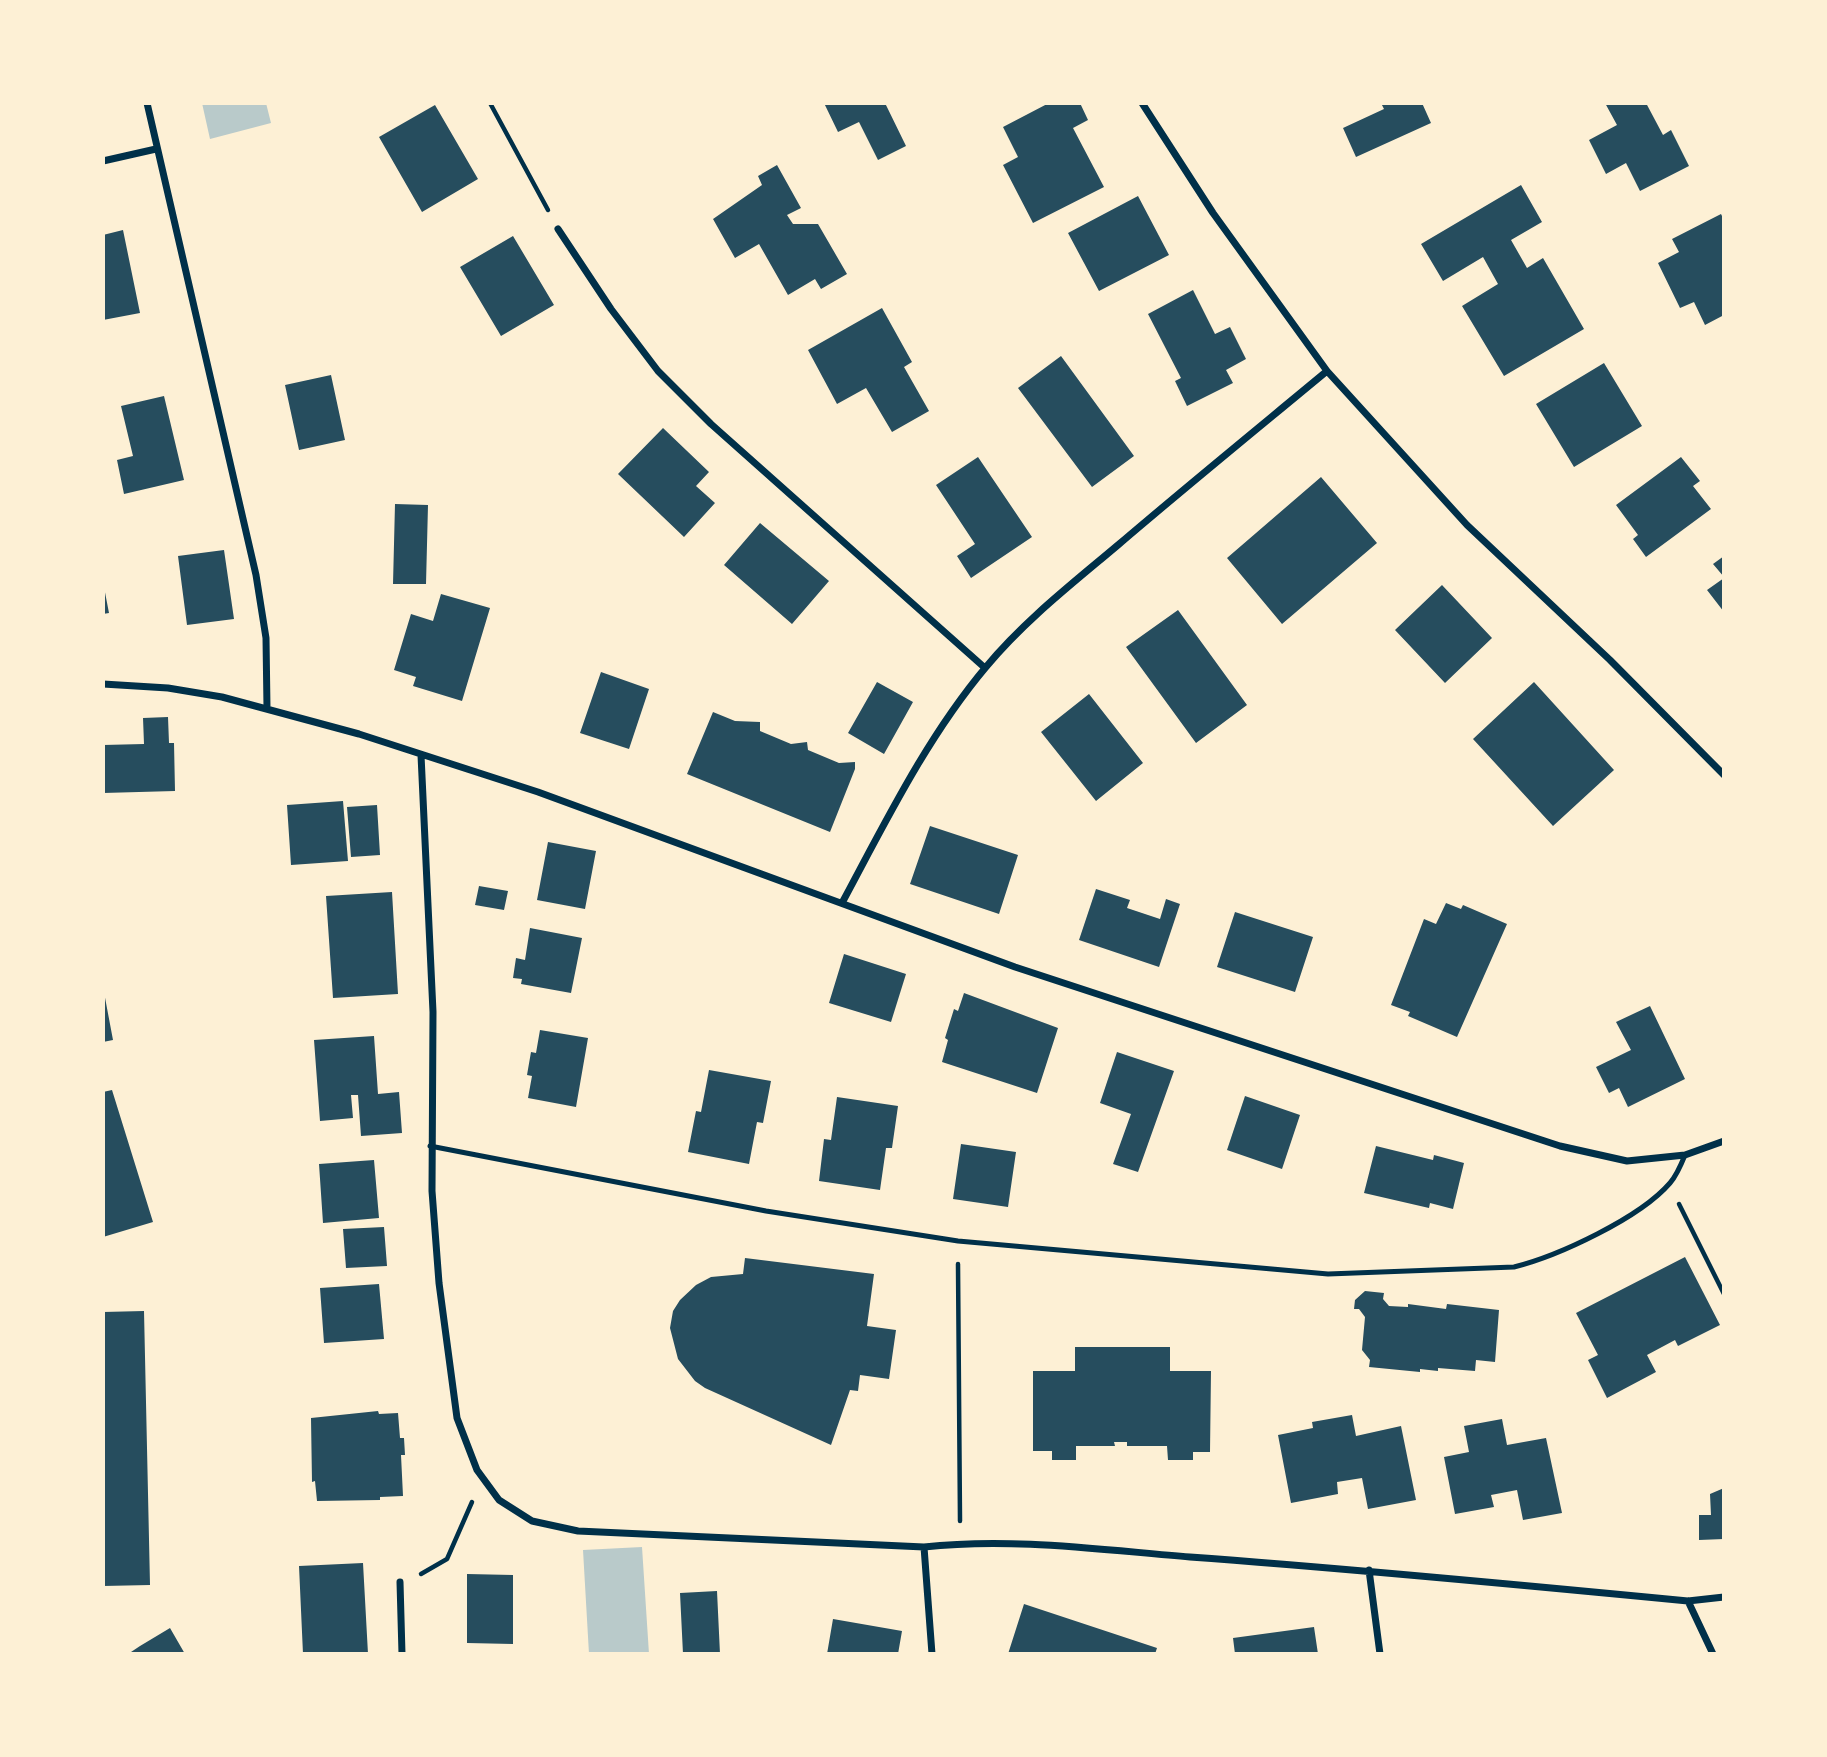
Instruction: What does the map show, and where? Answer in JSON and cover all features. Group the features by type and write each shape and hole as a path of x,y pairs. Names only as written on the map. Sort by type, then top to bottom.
{"street":[{"path":"147,103 257,575 266,638 267,708"},
{"path":"1142,103 1213,214 1327,371 1467,525 1610,660 1724,775"},
{"path":"103,161 156,149"},
{"path":"558,229 611,309 658,371 711,424 985,667"},
{"path":"842,903 902,794 985,667 1027,623 1081,576 1327,371"},
{"path":"103,684 168,688 267,708 359,734 538,792 1016,967 1560,1146 1627,1161 1685,1154 1724,1141"},
{"path":"421,755 433,1012 430,1146 439,1283 451,1380 461,1435 488,1487 516,1513 552,1527 578,1531 924,1547 960,1543 1369,1570 1688,1601 1724,1597"},
{"path":"924,1547 932,1654"},
{"path":"1369,1570 1380,1654"},
{"path":"400,1582 402,1654"},
{"path":"1688,1601 1713,1654"}],"lane":[{"path":"430,1146 765,1212 958,1241 1328,1274 1514,1267 1562,1252 1641,1207 1670,1184 1685,1154"}],"path":[{"path":"490,103 558,229"},
{"path":"1670,1184 1724,1294"},
{"path":"958,1241 960,1543"},
{"path":"400,1582 426,1573 447,1559 468,1506 488,1487"}],"shaded area":[{"path":"202,103 266,103 271,123 210,139"},
{"path":"642,1547 649,1654 589,1654 583,1550"}],"building":[{"path":"824,103 885,103 906,146 878,160 859,122 838,132"},
{"path":"1049,103 1080,103 1088,120 1073,128 1104,187 1033,223 1003,165 1018,157 1003,127"},
{"path":"1381,103 1422,103 1431,123 1356,157 1343,128 1384,109"},
{"path":"1605,103 1646,103 1663,135 1671,130 1689,166 1640,191 1626,163 1606,174 1589,140 1617,125"},
{"path":"435,105 478,179 422,212 379,137"},
{"path":"777,165 801,208 787,215 793,224 818,224 847,274 821,289 815,279 788,295 759,244 735,258 713,219 762,185 758,176"},
{"path":"1521,185 1542,222 1511,240 1527,268 1543,258 1584,329 1504,376 1462,306 1498,284 1483,257 1443,281 1421,244"},
{"path":"1138,196 1169,255 1099,291 1068,233"},
{"path":"1721,214 1724,220 1724,315 1705,325 1694,302 1680,308 1658,263 1679,252 1672,239"},
{"path":"123,230 140,313 103,320 103,235"},
{"path":"513,236 554,305 501,336 460,267"},
{"path":"1193,290 1215,334 1230,327 1246,359 1226,370 1233,383 1187,406 1175,381 1181,378 1148,314"},
{"path":"882,308 912,362 904,367 929,411 892,432 866,388 837,404 808,350"},
{"path":"1061,356 1134,456 1092,487 1018,388"},
{"path":"1604,363 1642,426 1574,467 1536,404"},
{"path":"331,375 345,440 299,450 285,385"},
{"path":"164,396 184,480 124,494 117,460 133,456 121,406"},
{"path":"663,428 709,472 696,486 715,503 684,537 618,474"},
{"path":"978,457 1032,537 971,578 957,556 975,544 936,485"},
{"path":"1681,457 1700,481 1693,486 1711,509 1646,557 1633,539 1638,535 1616,505"},
{"path":"1321,477 1377,543 1282,624 1227,558"},
{"path":"395,504 428,505 426,584 393,584"},
{"path":"760,523 829,581 792,624 724,565"},
{"path":"224,550 234,619 187,625 178,556"},
{"path":"1724,556 1724,577 1713,564"},
{"path":"1724,578 1724,612 1707,590"},
{"path":"103,582 109,613 103,614"},
{"path":"1442,585 1492,638 1445,683 1395,630"},
{"path":"441,594 490,608 462,701 413,686 416,677 394,670 411,614 433,621"},
{"path":"1178,610 1247,705 1196,743 1126,647"},
{"path":"601,672 649,689 629,749 580,733"},
{"path":"877,682 913,702 884,754 848,733"},
{"path":"1534,682 1614,770 1553,826 1473,739"},
{"path":"1089,694 1143,763 1096,801 1041,732"},
{"path":"713,712 735,721 760,722 760,731 791,744 807,742 808,750 839,763 855,762 855,769 830,832 687,774"},
{"path":"168,717 169,743 174,743 175,791 103,793 103,745 144,744 143,718"},
{"path":"343,801 348,861 291,865 287,805"},
{"path":"377,805 380,855 351,857 347,807"},
{"path":"930,826 1018,855 999,914 910,884"},
{"path":"548,842 596,851 585,909 537,900"},
{"path":"479,886 508,891 504,910 475,905"},
{"path":"1096,889 1130,900 1127,908 1160,919 1166,899 1180,904 1159,967 1079,940"},
{"path":"392,892 398,994 333,998 326,896"},
{"path":"1446,903 1461,909 1463,905 1507,924 1457,1037 1408,1016 1410,1012 1391,1005 1424,919 1436,924"},
{"path":"1235,912 1313,937 1295,992 1217,967"},
{"path":"530,928 582,938 571,993 521,984 522,979 513,978 516,958 525,960"},
{"path":"844,954 906,974 891,1022 829,1003"},
{"path":"103,987 113,1040 103,1042"},
{"path":"964,993 1058,1028 1037,1093 942,1062 948,1040 945,1038 954,1009 958,1011"},
{"path":"1650,1006 1685,1079 1628,1107 1619,1088 1609,1093 1596,1067 1631,1050 1616,1022"},
{"path":"540,1030 588,1038 576,1107 528,1098 532,1076 527,1075 531,1052 536,1053"},
{"path":"374,1036 378,1094 399,1092 402,1133 361,1136 358,1095 351,1095 353,1118 320,1121 314,1040"},
{"path":"1117,1052 1174,1071 1138,1172 1113,1164 1131,1114 1100,1103"},
{"path":"709,1070 771,1081 763,1123 757,1122 749,1164 688,1152 696,1111 701,1112"},
{"path":"112,1090 153,1222 103,1237 103,1092"},
{"path":"1245,1096 1300,1115 1282,1169 1227,1150"},
{"path":"837,1097 898,1106 892,1148 886,1148 880,1190 819,1181 824,1139 831,1140"},
{"path":"961,1144 1016,1152 1008,1207 953,1199"},
{"path":"1376,1146 1433,1160 1434,1155 1464,1163 1453,1209 1430,1203 1429,1208 1364,1193"},
{"path":"374,1160 379,1218 323,1223 319,1164"},
{"path":"384,1227 387,1266 346,1268 343,1229"},
{"path":"1685,1257 1720,1325 1678,1346 1675,1340 1647,1355 1656,1372 1607,1398 1588,1360 1598,1355 1576,1313"},
{"path":"745,1258 874,1274 867,1326 896,1330 889,1379 860,1375 858,1391 850,1390 831,1445 705,1388 695,1381 678,1359 670,1328 673,1311 680,1300 696,1285 711,1277 743,1274"},
{"path":"379,1284 384,1339 324,1343 320,1288"},
{"path":"1365,1291 1384,1293 1383,1299 1389,1306 1408,1307 1408,1304 1446,1309 1447,1304 1499,1310 1495,1362 1476,1360 1475,1371 1438,1368 1438,1371 1420,1369 1420,1372 1369,1367 1370,1360 1362,1350 1365,1317 1359,1309 1354,1309 1355,1300"},
{"path":"144,1311 150,1585 103,1586 103,1312"},
{"path":"1075,1347 1170,1347 1170,1371 1211,1371 1210,1452 1193,1452 1193,1460 1168,1460 1167,1446 1127,1446 1127,1442 1114,1442 1115,1446 1076,1446 1076,1460 1052,1460 1052,1451 1033,1451 1033,1371 1075,1371"},
{"path":"378,1411 379,1414 398,1413 400,1438 404,1438 405,1455 401,1455 403,1496 380,1497 380,1500 317,1501 315,1481 312,1482 311,1418"},
{"path":"1352,1415 1356,1436 1401,1426 1416,1500 1368,1509 1362,1478 1337,1482 1338,1494 1291,1503 1278,1435 1313,1428 1312,1422"},
{"path":"1502,1419 1507,1445 1546,1438 1562,1513 1523,1520 1517,1490 1491,1495 1494,1507 1455,1514 1444,1457 1469,1452 1464,1426"},
{"path":"1724,1488 1724,1539 1699,1540 1699,1515 1711,1515 1710,1494"},
{"path":"363,1563 368,1654 303,1654 299,1566"},
{"path":"467,1574 513,1575 513,1644 467,1643"},
{"path":"717,1591 720,1654 683,1654 680,1593"},
{"path":"1024,1604 1157,1648 1155,1654 1008,1654"},
{"path":"833,1619 902,1631 898,1654 827,1654"},
{"path":"1314,1627 1318,1654 1235,1654 1233,1638"},
{"path":"170,1628 185,1654 128,1654 140,1646"}]}
